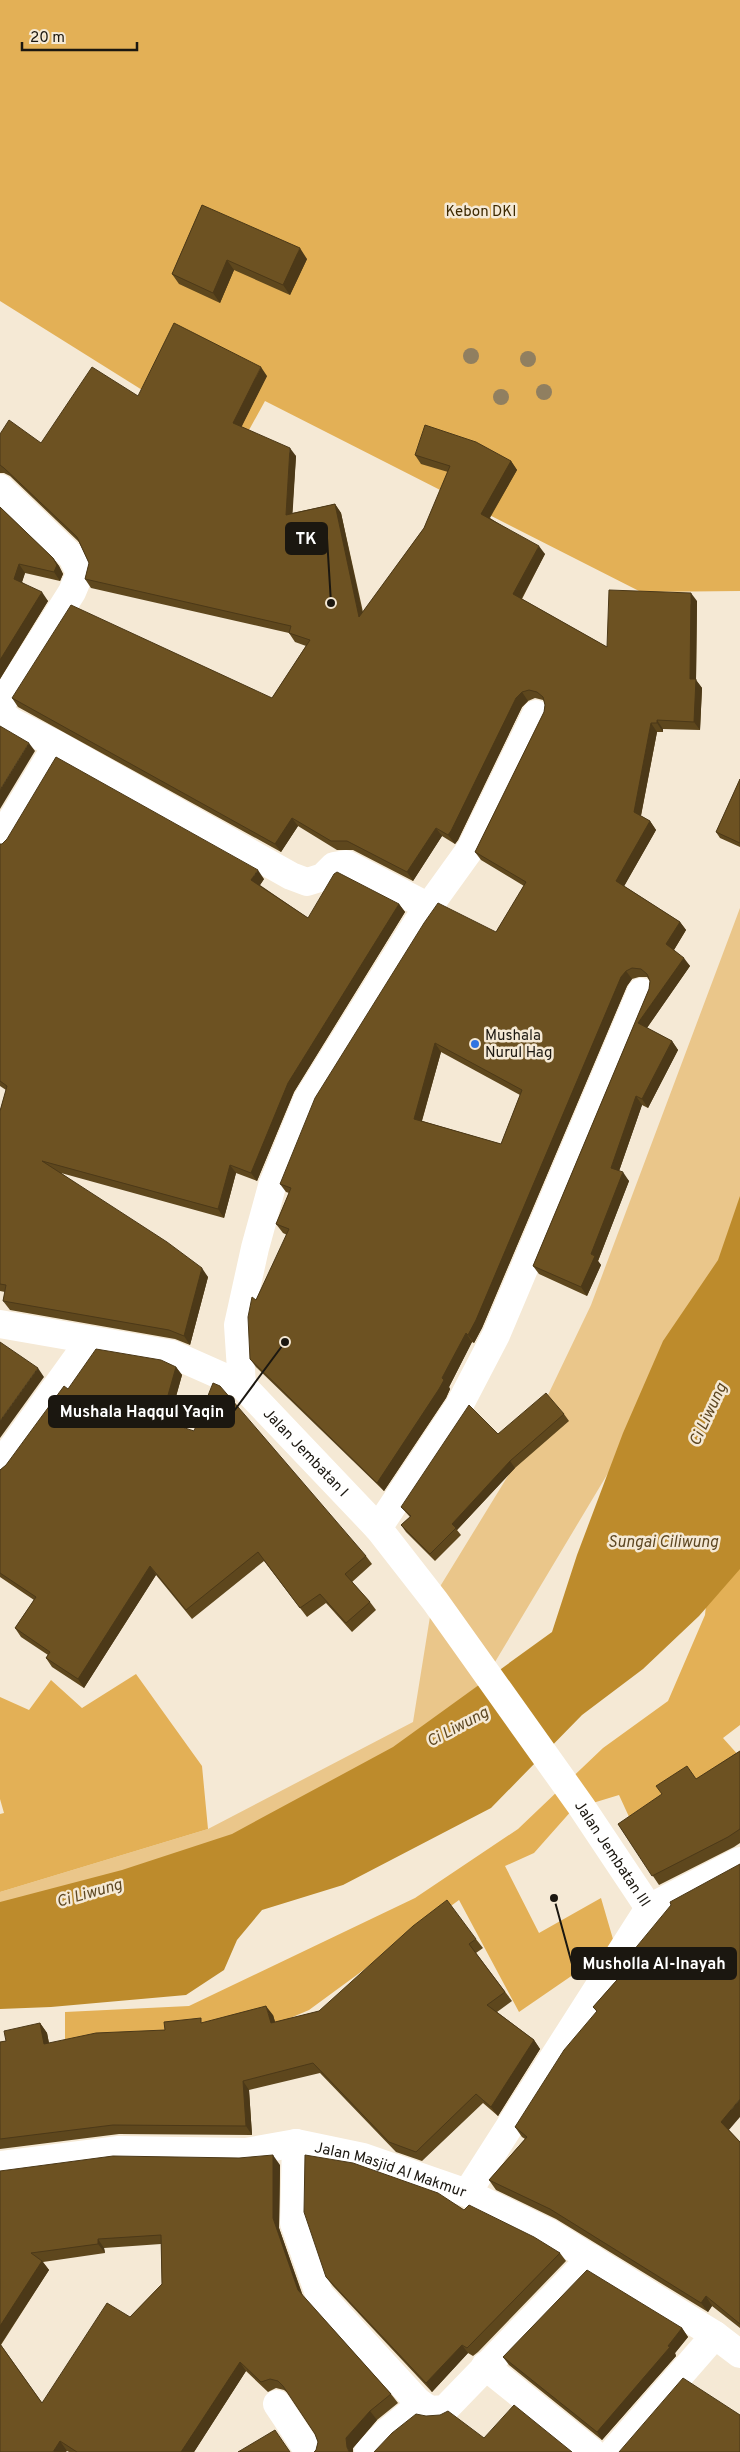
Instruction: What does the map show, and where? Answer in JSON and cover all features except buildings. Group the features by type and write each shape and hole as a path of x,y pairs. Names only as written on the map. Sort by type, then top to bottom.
{"street":[{"path":"0,488 72,557 80,573 72,592 0,706 4,716 291,876 307,882 323,877 334,866 346,864 428,907"},
{"path":"242,1385 238,1326 272,1186 308,1100 428,907 471,848 536,714"},
{"path":"0,839 57,745"},
{"path":"378,1528 459,1406 496,1334 641,992"},
{"name":"Jalan Jembatan I","path":"0,1324 172,1354 242,1385 378,1528 433,1598"},
{"path":"0,1465 90,1340"},
{"name":"Jalan Jembatan III","path":"433,1598 581,1806 649,1908 466,2193"},
{"path":"649,1908 740,1861"},
{"path":"296,2143 294,2223 319,2294 422,2404 432,2410 445,2409 591,2258"},
{"name":"Jalan Masjid Al Makmur","path":"0,2165 119,2150 246,2152 296,2143 363,2157 466,2193 548,2232 715,2335 740,2354"},
{"path":"613,2452 715,2335"},
{"path":"485,2366 592,2452"},
{"path":"277,2404 309,2452"},
{"path":"368,2452 388,2431 422,2404"}],"shaded area":[{"path":"740,908 740,1232 641,1418 480,1687 463,1743 0,1932 0,1892 208,1829 413,1722 433,1598 514,1466 591,1305"}],"green space":[{"name":"Kebon DKI","path":"0,0 740,0 740,591 641,592 265,401 238,450 0,301"},
{"path":"740,1466 740,1725 723,1738 740,1757 636,1832 619,1795 573,1809 534,1853 505,1866 539,1933 601,1898 615,1946 519,2012 459,1900 309,2010 267,2028 65,2067 65,2012 189,2006 415,1898 518,1829 603,1748 668,1701 705,1615 717,1502"},
{"path":"136,1674 202,1766 208,1829 0,1892 0,1814 4,1813 0,1799 0,1697 29,1710 51,1680 82,1708"}],"water":[{"name":"Sungai Ciliwung","path":"740,1196 740,1569 699,1616 643,1669 582,1715 491,1808 343,1885 262,1910 237,1940 224,1970 186,1995 51,2007 0,2009 0,1902 122,1870 232,1834 393,1747 552,1632 577,1555 623,1433 663,1341 718,1260"}],"place":[{"name":"TK","path":"331,603"},
{"name":"Mushala Nurul Hag","path":"475,1044"},
{"name":"Mushala Haqqul Yaqin","path":"285,1342"},
{"name":"Musholla Al-Inayah","path":"554,1898"}],"water label":[{"name":"Ci Liwung","path":"707,1414"},
{"name":"Ci Liwung","path":"457,1726"},
{"name":"Ci Liwung","path":"89,1892"}]}
